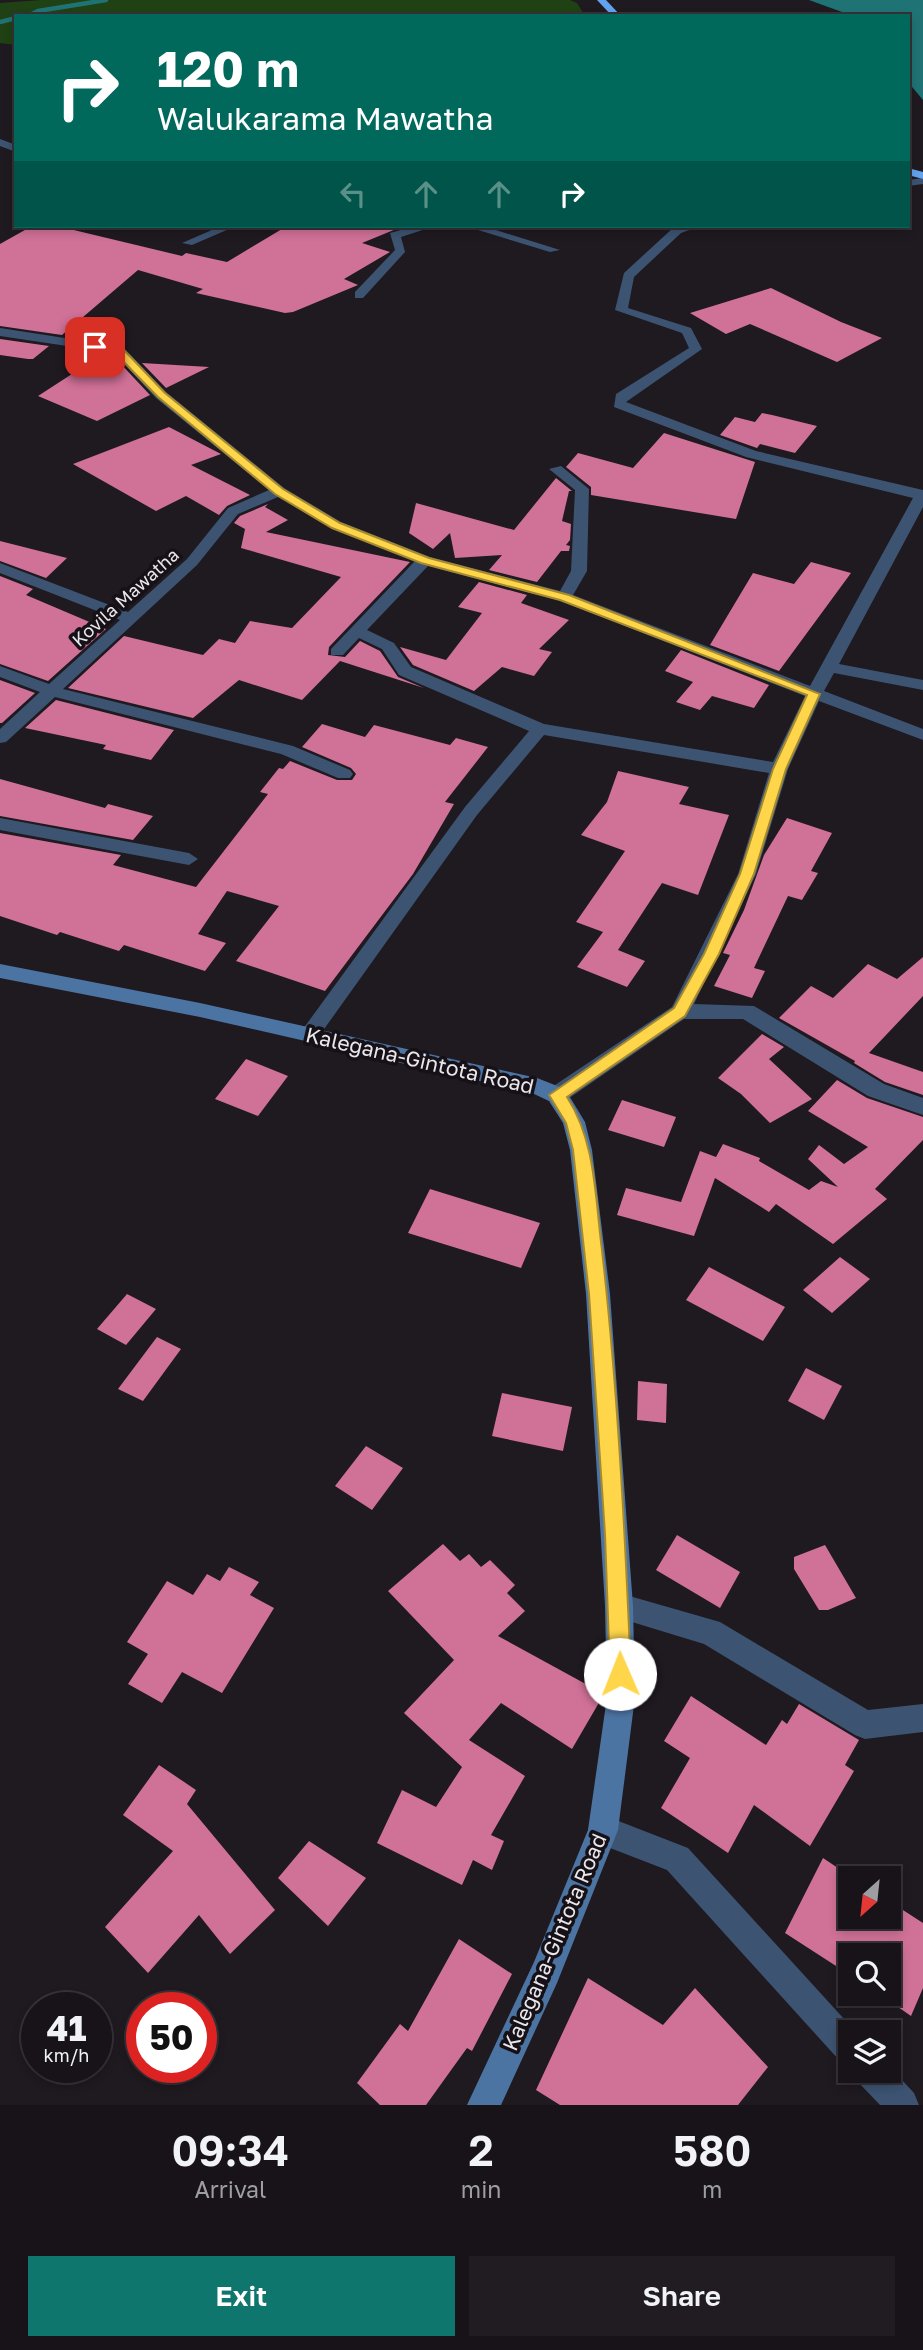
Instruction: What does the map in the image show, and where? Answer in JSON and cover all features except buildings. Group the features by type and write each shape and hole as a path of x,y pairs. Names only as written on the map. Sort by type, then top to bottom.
{"highway":[{"path":"601,0 615,14"}],"main road":[{"name":"Kalegana-Gintota Road","path":"0,971 310,1034 537,1086 557,1095 574,1122 581,1150 598,1294 619,1606 621,1697 603,1830 546,1972 484,2105"}],"street":[{"path":"188,243 225,228"},
{"path":"359,295 401,250 394,235 421,228"},
{"path":"478,228 554,250"},
{"path":"557,1095 680,1012 711,954 747,874 779,769 814,694 922,495 751,454 619,404 621,397 696,349 687,331 621,310 628,276 671,229 679,228"},
{"path":"0,332 118,350 161,395 279,491 336,526 425,560 565,597 923,734"},
{"path":"556,469 582,489 579,571 565,597"},
{"name":"Kovila Mawatha","path":"0,738 192,562 233,511 279,491"},
{"path":"337,652 425,560"},
{"path":"0,568 130,618"},
{"path":"357,631 388,646 405,671 540,729 779,769"},
{"path":"828,667 923,685"},
{"path":"0,671 51,691 287,750 344,774"},
{"path":"310,1034 471,811 540,729"},
{"path":"0,824 189,859"},
{"path":"680,1012 747,1011 876,1090 923,1107"},
{"path":"619,1606 710,1632 865,1725 923,1718"},
{"path":"603,1830 677,1859 838,2036"},
{"path":"882,2083 902,2105"}],"green space":[{"path":"41,0 570,0 577,3 584,14 14,14 14,45 0,43 0,3"}],"water":[{"path":"809,0 923,0 923,100 910,84 910,14 848,14"}],"waterway":[{"path":"32,14 106,0"},
{"path":"0,22 14,18"}],"route":[{"path":"95,347 118,350 161,395 279,491 336,526 425,560 565,597 814,694 779,769 747,874 711,954 680,1012 557,1095 574,1122 581,1150 598,1294 615,1534 620,1674"}]}
